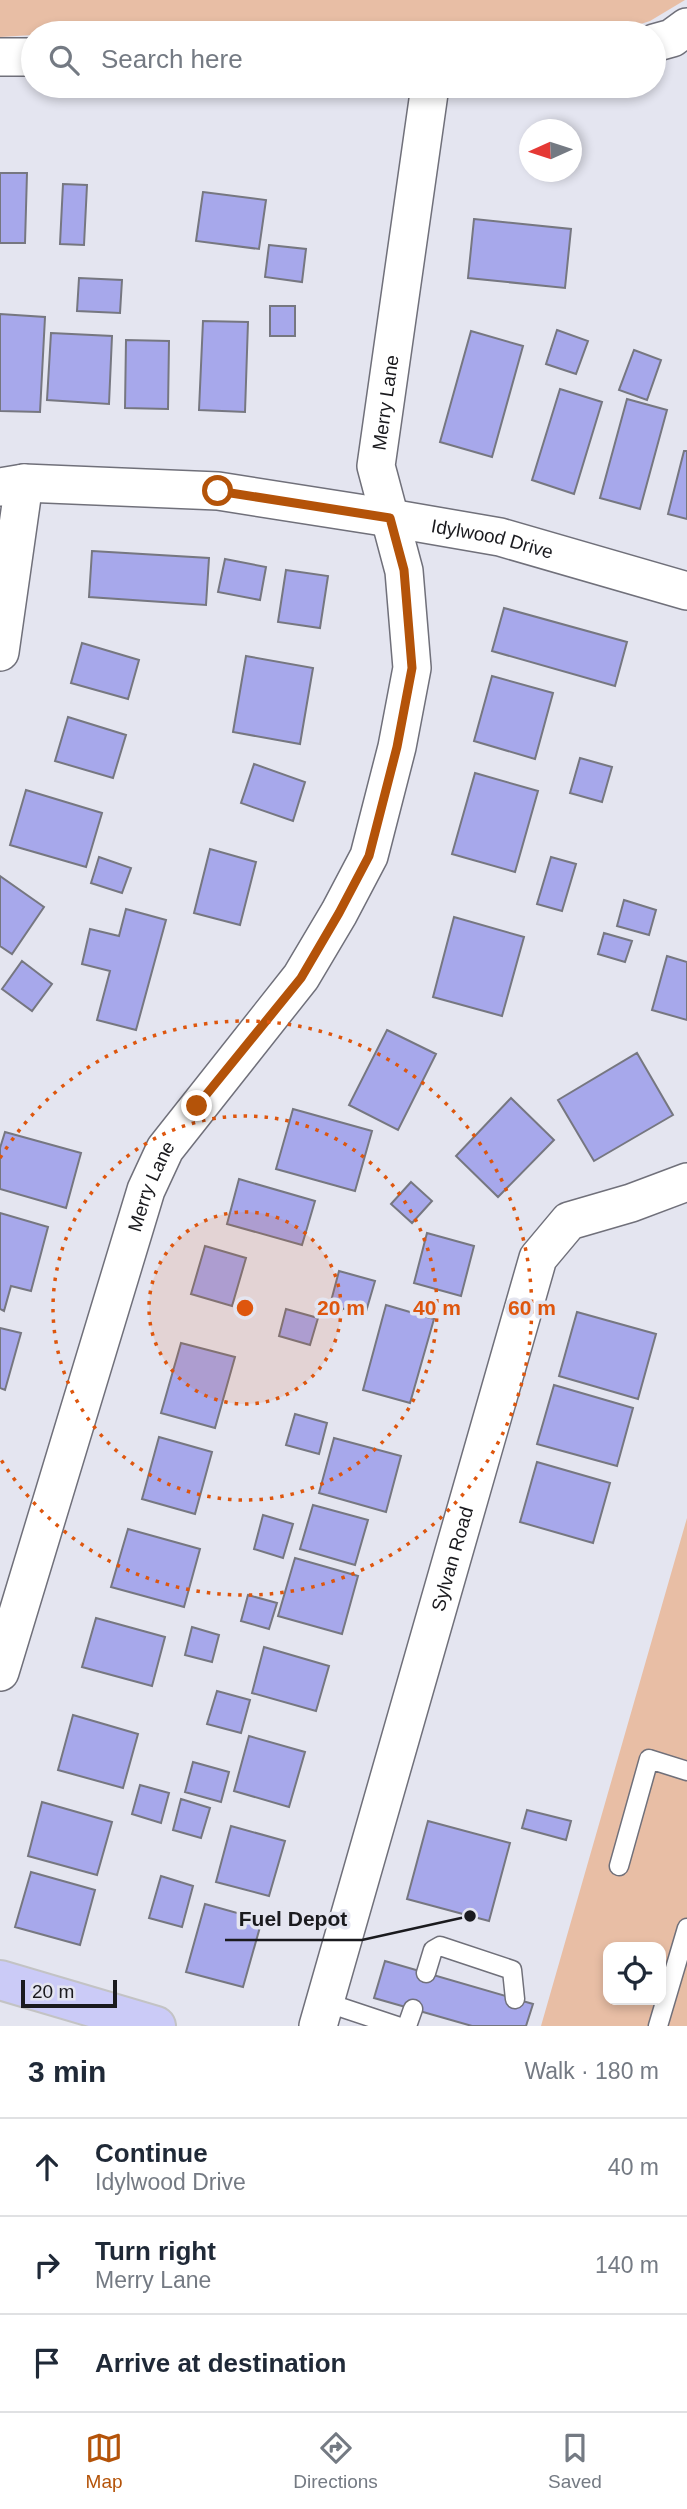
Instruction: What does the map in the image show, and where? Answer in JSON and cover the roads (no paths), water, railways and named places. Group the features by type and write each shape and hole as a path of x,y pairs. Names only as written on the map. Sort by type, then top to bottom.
{"main road":[{"path":"0,1980 156,2026"}],"street":[{"path":"666,40 687,27"},
{"path":"0,57 21,57"},
{"name":"Merry Lane","path":"0,1672 146,1190 165,1149 301,978 369,856 397,747 412,668 404,570 376,466 428,98"},
{"path":"0,652 12,485"},
{"name":"Idylwood Drive","path":"12,485 218,491 390,518 500,537 687,591"},
{"name":"Sylvan Road","path":"322,2014 538,1258 569,1221 631,1203 687,1181"}],"lane":[{"path":"619,1866 649,1759 687,1771"},
{"path":"658,2026 687,1928"},
{"path":"426,1973 433,1950 440,1946 512,1970 515,1999"},
{"path":"322,2014 397,2026"}],"place":[{"name":"Fuel Depot","path":"470,1916"}]}
